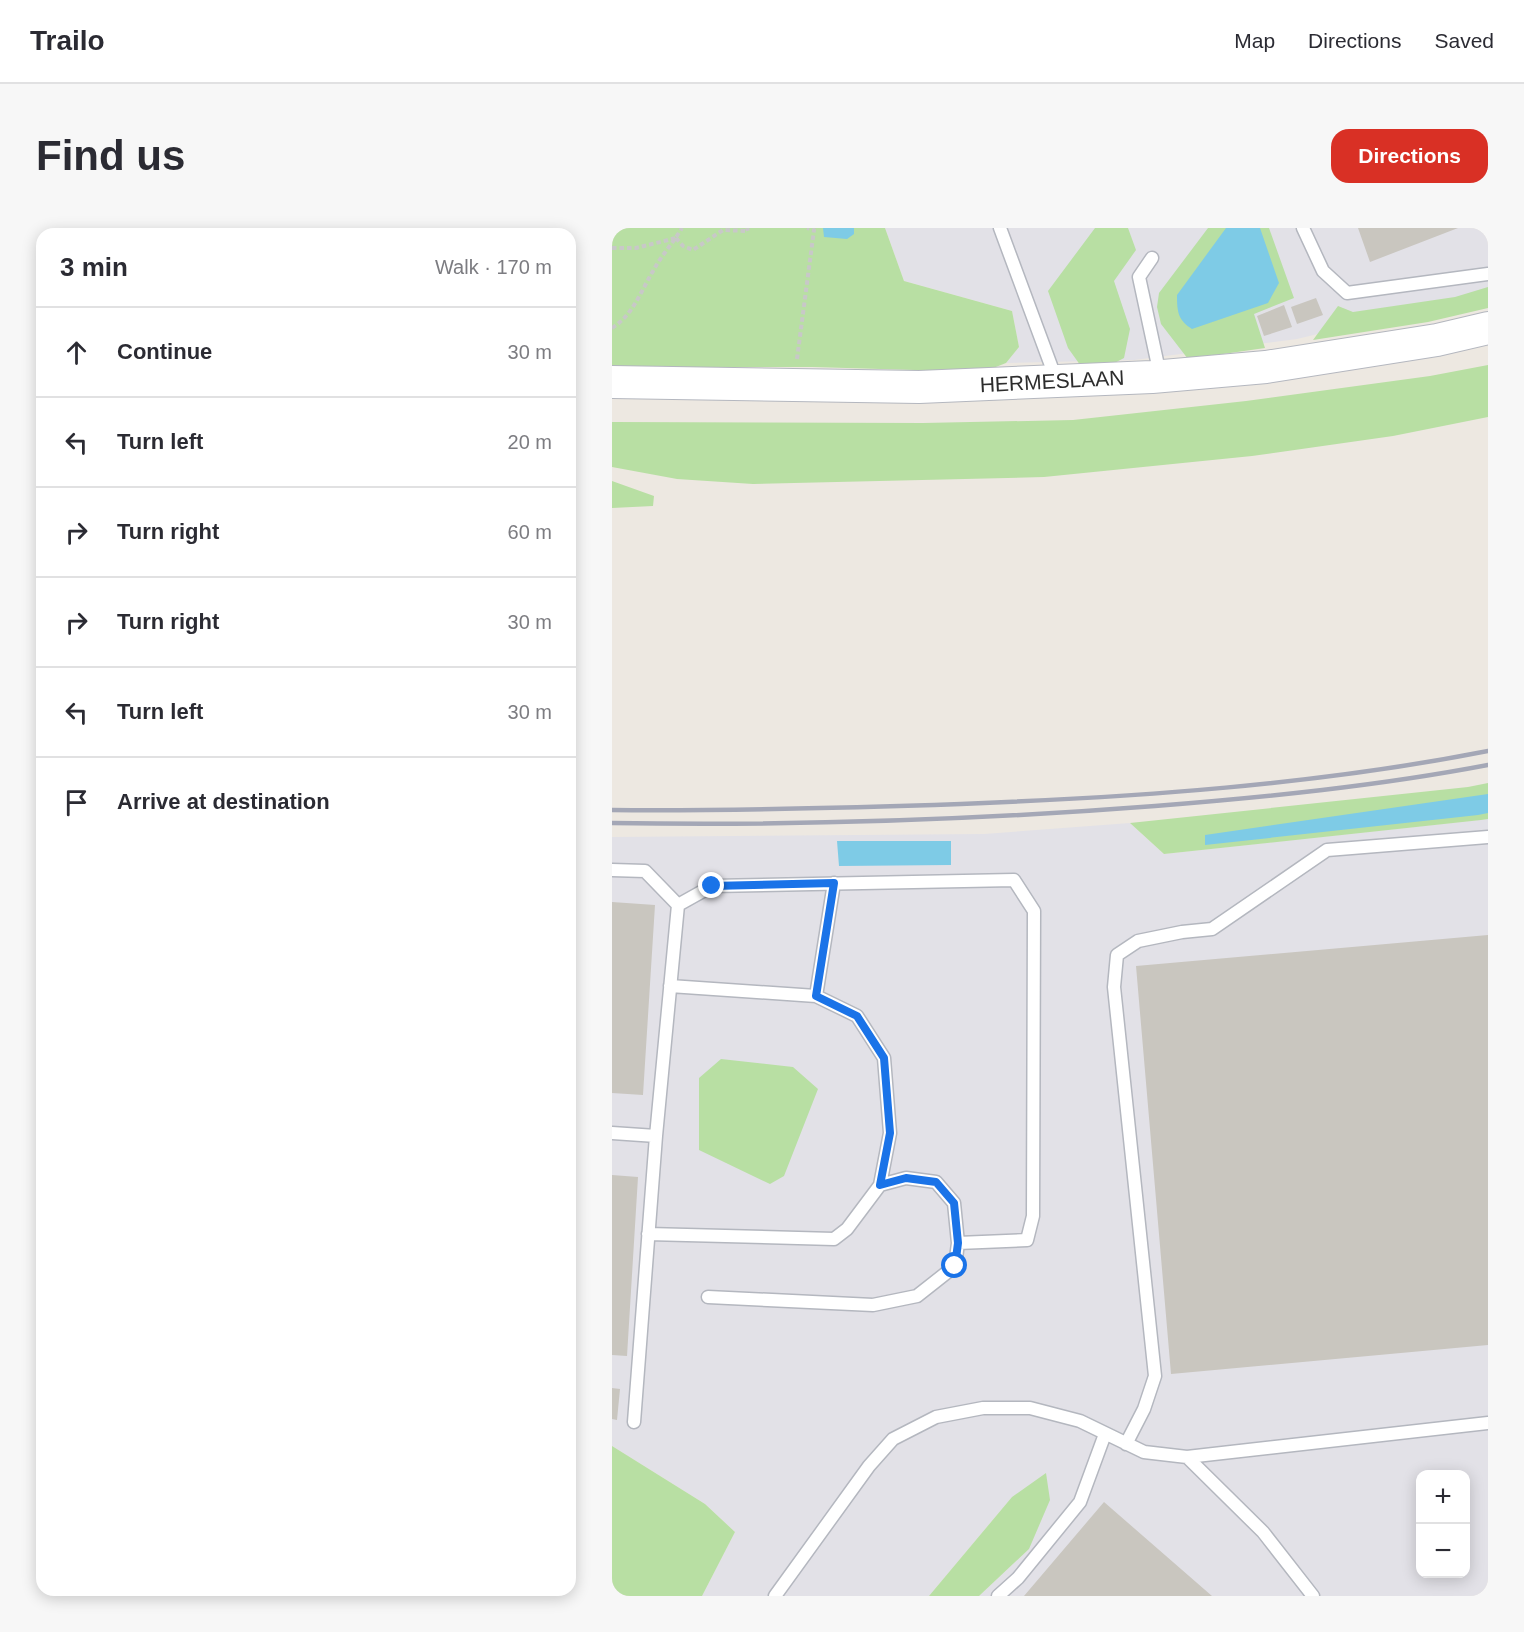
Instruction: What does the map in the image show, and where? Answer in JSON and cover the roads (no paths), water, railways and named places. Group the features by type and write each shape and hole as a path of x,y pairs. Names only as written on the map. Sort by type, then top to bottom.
{"street":[{"name":"HERMESLAAN","path":"612,382 920,387 1160,376 1266,367 1437,340 1488,328"}],"lane":[{"path":"1000,228 1057,381"},
{"path":"1303,228 1323,271 1347,293 1488,274"},
{"path":"1152,258 1139,277 1160,376"},
{"path":"1126,1444 1144,1409 1155,1376 1114,987 1117,955 1138,941 1182,932 1212,929 1327,850 1488,837"},
{"path":"612,870 645,871 678,906 656,1136 634,1422"},
{"path":"678,906 712,886 1014,880 1034,911 1033,1216 1027,1240 958,1243"},
{"path":"816,996 834,883"},
{"path":"648,1234 834,1239 847,1229 880,1185 890,1133 884,1058 857,1016 816,996 670,986"},
{"path":"612,1133 656,1136"},
{"path":"708,1297 873,1305 917,1296 955,1266 958,1243 954,1203 936,1182 906,1178 880,1185"},
{"path":"775,1596 869,1467 893,1439 936,1417 983,1408 1030,1408 1080,1421 1144,1452 1187,1458 1488,1423"},
{"path":"998,1596 1017,1578 1080,1502 1105,1434"},
{"path":"1187,1458 1263,1532 1313,1596"}],"water":[{"path":"823,228 854,228 854,234 847,239 824,237"},
{"path":"1226,228 1260,228 1279,283 1268,303 1192,329 1179,315 1177,295"},
{"path":"1488,794 1488,813 1478,815 1205,845 1205,835"},
{"path":"837,841 951,841 951,865 839,866"}],"railway":[{"path":"612,810 743,810 917,805 1159,793 1357,773 1488,751"},
{"path":"612,823 816,823 1087,811 1197,803 1322,790 1488,765"}]}
